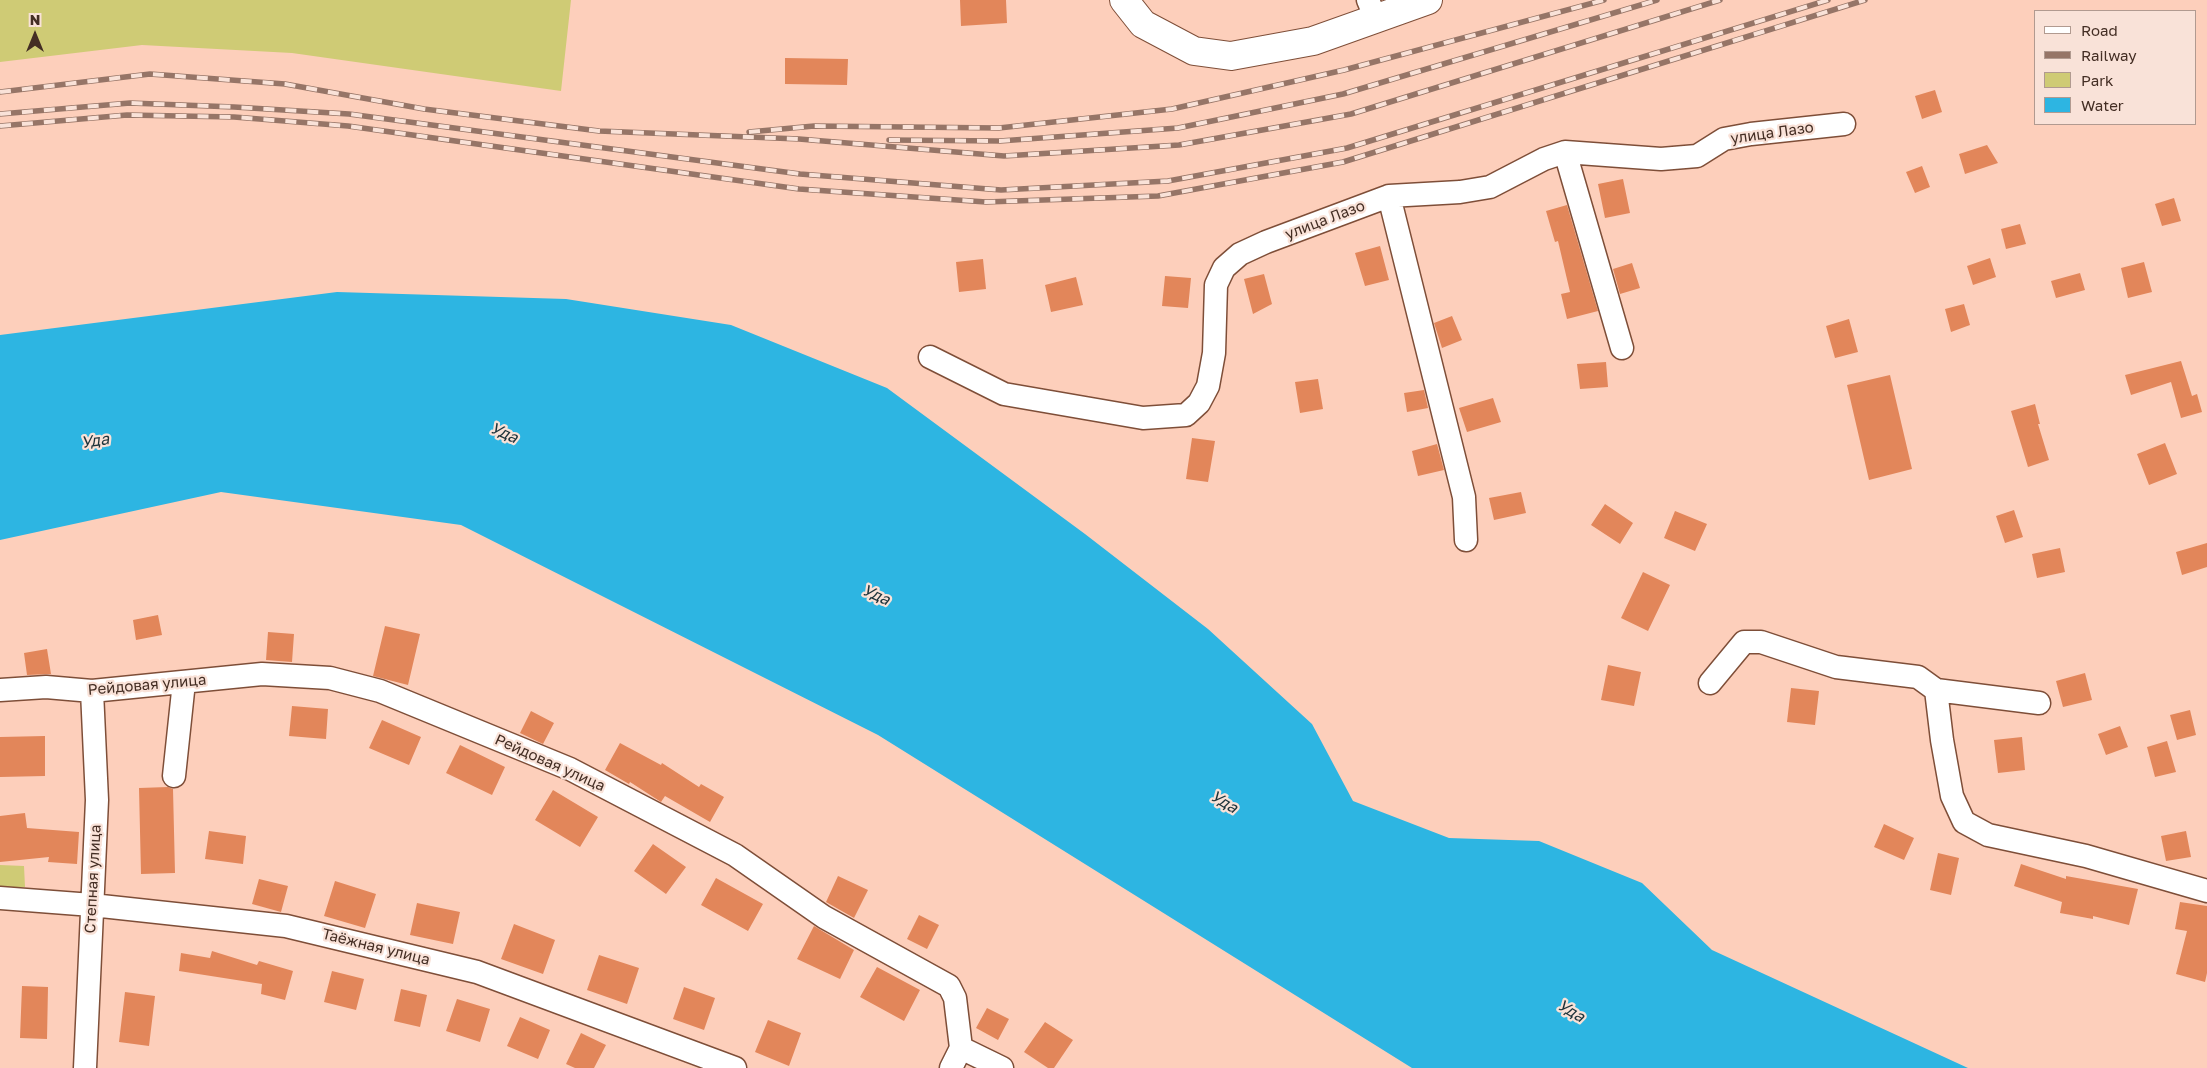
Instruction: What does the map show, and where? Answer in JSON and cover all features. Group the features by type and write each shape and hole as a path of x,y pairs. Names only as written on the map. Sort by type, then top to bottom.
{"street":[{"path":"1124,0 1143,24 1194,51 1231,56 1313,41 1372,10 1428,0"},
{"name":"улица Лазо","path":"930,357 1004,394 1143,418 1186,414 1199,403 1208,386 1214,352 1216,285 1224,268 1240,254 1266,242 1389,196 1460,192 1490,187 1544,159 1565,152 1661,159 1697,156 1724,139 1751,134 1844,124"},
{"path":"1565,152 1622,348"},
{"path":"1389,196 1464,497 1466,540"},
{"path":"1710,684 1744,642 1752,641 1761,642 1836,667 1918,677 1936,690 2039,703"},
{"name":"Рейдовая улица","path":"0,690 46,687 92,691 262,674 330,678 380,691 570,769 734,855 824,917 949,986 955,998 961,1048"},
{"path":"174,776 184,682"},
{"path":"1936,690 1942,740 1952,796 1964,822 1988,835 2086,856 2207,891"},
{"name":"Степная улица","path":"85,1068 97,800 92,691"},
{"name":"Таёжная улица","path":"0,898 92,905 286,926 477,972 735,1068"},
{"path":"951,1068 961,1048 1002,1068"}],"green space":[{"path":"0,0 571,0 561,91 292,53 142,45 0,62"},
{"path":"0,865 24,866 25,887 0,887"}],"water":[{"name":"Уда","path":"337,292 566,299 731,325 887,388 1085,534 1208,629 1312,724 1353,801 1449,838 1539,841 1642,883 1712,950 1968,1068 1412,1068 878,735 461,525 221,492 0,540 0,335"}],"building":[{"path":"960,0 1006,0 1007,23 961,26"},
{"path":"785,58 848,59 847,85 785,84"},
{"path":"1935,90 1942,112 1922,119 1915,96"},
{"path":"1987,145 1998,163 1965,174 1959,154"},
{"path":"1922,166 1930,187 1915,193 1906,172"},
{"path":"1623,179 1630,213 1605,218 1598,184"},
{"path":"2174,198 2181,221 2162,226 2155,204"},
{"path":"1567,205 1598,311 1567,319 1561,294 1570,292 1558,241 1555,242 1546,211"},
{"path":"2020,224 2026,244 2006,249 2001,229"},
{"path":"1380,246 1389,280 1365,286 1355,253"},
{"path":"1990,258 1996,277 1973,285 1967,266"},
{"path":"983,259 986,289 959,292 956,262"},
{"path":"2144,262 2152,292 2128,298 2121,268"},
{"path":"1632,263 1640,288 1620,294 1613,269"},
{"path":"2080,273 2085,290 2056,298 2051,281"},
{"path":"1264,274 1272,304 1253,314 1244,279"},
{"path":"1165,276 1191,278 1188,308 1162,306"},
{"path":"1076,277 1083,305 1051,312 1045,285"},
{"path":"1964,304 1970,325 1951,332 1945,309"},
{"path":"1452,316 1462,340 1442,348 1434,323"},
{"path":"1849,319 1858,352 1835,358 1826,326"},
{"path":"2181,361 2192,396 2197,394 2202,412 2181,418 2171,382 2131,395 2125,375"},
{"path":"1606,362 1608,387 1580,389 1577,364"},
{"path":"1890,375 1912,469 1869,480 1847,385"},
{"path":"1318,379 1323,409 1300,413 1295,382"},
{"path":"1424,390 1428,408 1407,412 1404,393"},
{"path":"1493,398 1501,422 1467,432 1459,408"},
{"path":"2035,404 2040,424 2038,424 2049,460 2028,467 2011,411"},
{"path":"1192,438 1215,441 1208,482 1186,479"},
{"path":"2165,443 2177,474 2149,485 2137,454"},
{"path":"1437,444 1444,470 1418,476 1412,451"},
{"path":"1521,492 1526,513 1494,520 1489,498"},
{"path":"1605,504 1633,523 1620,544 1591,525"},
{"path":"2014,510 2023,537 2005,543 1996,516"},
{"path":"1675,511 1707,524 1695,551 1664,538"},
{"path":"2207,543 2207,567 2182,575 2176,552"},
{"path":"2060,548 2065,572 2037,578 2032,554"},
{"path":"1643,572 1670,585 1648,631 1621,618"},
{"path":"158,615 162,635 136,640 133,620"},
{"path":"385,626 420,634 408,685 373,676"},
{"path":"268,632 294,634 292,662 266,660"},
{"path":"47,649 51,674 27,675 24,653"},
{"path":"1608,665 1641,672 1634,706 1601,700"},
{"path":"2085,673 2092,700 2063,707 2056,681"},
{"path":"1791,688 1819,691 1815,725 1787,722"},
{"path":"292,706 328,709 326,739 289,736"},
{"path":"2190,710 2196,735 2177,740 2170,715"},
{"path":"531,711 554,723 543,744 520,733"},
{"path":"382,720 421,737 409,765 369,748"},
{"path":"2120,726 2128,747 2106,755 2098,734"},
{"path":"45,736 45,776 0,777 0,737"},
{"path":"2022,737 2025,770 1998,773 1994,740"},
{"path":"2167,741 2176,772 2155,777 2147,747"},
{"path":"620,743 661,765 662,763 699,787 701,784 724,797 710,822 665,796 661,802 630,782 629,784 605,770"},
{"path":"460,745 505,767 492,795 446,773"},
{"path":"168,787 173,789 175,873 141,874 139,788"},
{"path":"553,790 598,817 580,847 535,820"},
{"path":"25,813 27,828 79,832 77,864 48,862 49,857 0,862 0,816"},
{"path":"1884,824 1914,838 1904,860 1874,847"},
{"path":"209,831 246,836 243,864 205,859"},
{"path":"2186,831 2191,857 2166,861 2161,836"},
{"path":"653,844 686,867 666,894 634,871"},
{"path":"1938,853 1959,858 1951,895 1930,890"},
{"path":"2021,864 2066,879 2066,876 2138,889 2129,925 2093,916 2093,919 2060,913 2062,902 2014,886"},
{"path":"838,876 868,890 854,918 826,902"},
{"path":"716,878 763,904 748,931 701,905"},
{"path":"259,879 288,886 281,912 252,904"},
{"path":"335,881 376,894 365,928 324,916"},
{"path":"2180,902 2207,906 2207,973 2205,982 2176,974 2187,931 2175,929"},
{"path":"417,903 460,912 453,944 410,935"},
{"path":"919,915 939,925 927,949 907,939"},
{"path":"514,924 555,940 543,974 501,959"},
{"path":"814,926 854,950 840,979 797,959"},
{"path":"212,951 257,965 259,961 293,971 285,1000 261,994 262,984 179,971 181,953 210,958"},
{"path":"599,955 639,968 627,1004 587,990"},
{"path":"877,967 920,990 904,1021 860,997"},
{"path":"332,971 364,979 356,1010 324,1002"},
{"path":"22,986 48,987 47,1039 20,1038"},
{"path":"684,987 715,998 704,1030 673,1019"},
{"path":"401,989 427,995 420,1027 394,1021"},
{"path":"125,992 155,996 149,1046 119,1042"},
{"path":"457,999 490,1009 480,1042 446,1031"},
{"path":"987,1008 1009,1019 998,1040 976,1028"},
{"path":"520,1017 550,1030 538,1059 507,1046"},
{"path":"768,1020 801,1033 789,1066 755,1052"},
{"path":"1045,1022 1073,1040 1054,1068 1048,1068 1024,1052"},
{"path":"581,1033 606,1045 594,1068 575,1068 566,1064"}],"railway":[{"path":"749,132 814,126 999,128 1172,109 1344,70 1604,0"},
{"path":"889,140 1000,141 1178,128 1343,94 1657,0"},
{"path":"0,92 150,74 285,84 424,109 599,131 799,139 1004,156 1179,145 1351,114 1720,0"},
{"path":"0,114 130,103 234,107 349,114 800,174 1001,190 1168,181 1347,148 1828,0"},
{"path":"0,126 127,115 234,117 348,126 799,189 986,202 1158,196 1343,162 1865,0"}]}
